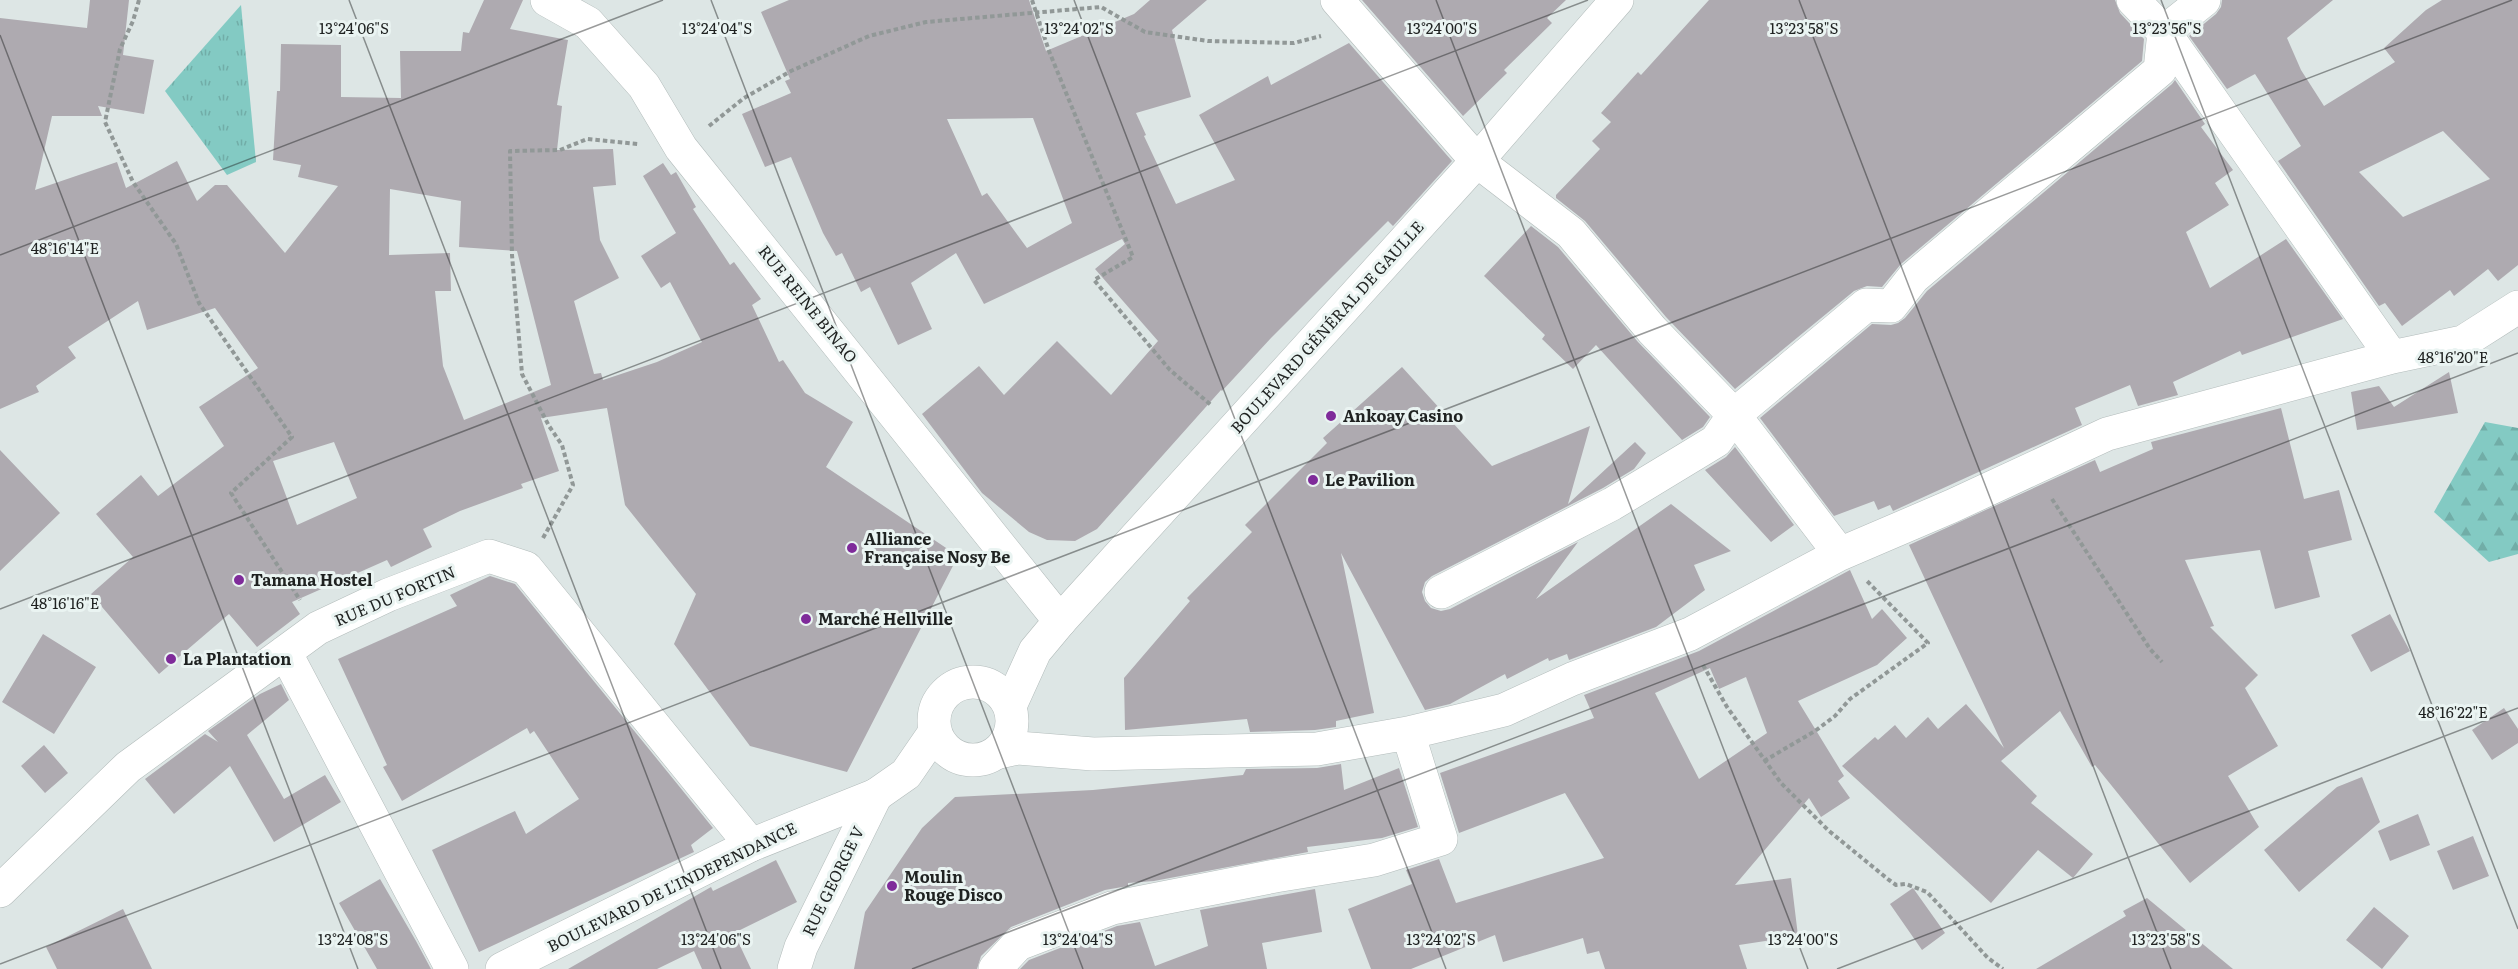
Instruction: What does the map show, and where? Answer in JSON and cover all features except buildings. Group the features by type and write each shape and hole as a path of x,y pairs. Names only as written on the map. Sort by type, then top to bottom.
{"street":[{"name":"RUE REINE BINAO","path":"547,0 588,23 644,86 681,148 848,352 1060,621"},
{"path":"1336,0 1477,161 1571,233 1652,330 1734,415 1840,554"},
{"name":"BOULEVARD GÉNÉRAL DE GAULLE","path":"1010,706 1035,651 1060,621 1477,161 1617,0"},
{"path":"2133,0 2164,32 2392,357"},
{"path":"1441,592 1612,504 1716,441 1734,415 1866,305 1891,306 1913,278 2160,70 2164,32 2204,0"},
{"path":"999,752 1012,731 1013,719 1010,706 995,688 983,683 960,684 941,698 936,708 935,732 941,744 951,754 975,761 1018,748 1093,754 1317,748 1408,733 1504,710 1572,679 1690,634 1840,554 2107,434 2392,357 2463,342 2518,307"},
{"name":"RUE DU FORTIN","path":"0,891 128,767 318,628 388,595 489,556 526,568"},
{"path":"526,568 751,845"},
{"name":"BOULEVARD GÉNÉRAL DE GAULLE","path":"983,683 1035,651"},
{"path":"285,652 452,969"},
{"name":"BOULEVARD DE L'INDEPENDANCE","path":"906,774 935,732"},
{"path":"995,969 1018,944 1112,908 1275,876 1374,860 1442,839 1408,733"},
{"name":"BOULEVARD DE L'INDEPENDANCE","path":"502,969 751,845 876,795 906,774 963,759"},
{"name":"RUE GEORGE V","path":"794,969 801,946 876,795"}],"path":[{"path":"139,0 133,21 120,49 105,122 133,182 176,244 199,303 291,437 231,493 318,628"},
{"path":"1032,0 1049,51 1132,257 1094,280 1170,370 1236,427"},
{"path":"526,568 573,485 562,445 549,426 522,374 512,255 510,151 560,150 587,139 681,148 744,98 791,71 869,36 926,22 1101,7 1145,32 1208,41 1294,43 1359,27"},
{"path":"2033,468 2150,649 2162,662"},
{"path":"1764,761 1815,731 1835,716 1850,699 1929,643 1840,554"},
{"path":"1690,634 1708,676 1781,783 1829,831 1896,885 1906,884 1928,892 1988,958 2003,969"}],"green space":[{"path":"241,5 256,162 227,175 165,91"},
{"path":"2485,422 2518,428 2518,554 2489,562 2434,512"}],"place":[{"name":"Ankoay Casino","path":"1331,416"},
{"name":"Le Pavilion","path":"1313,480"},
{"name":"Alliance Française Nosy Be","path":"852,548"},
{"name":"Tamana Hostel","path":"239,580"},
{"name":"Marché Hellville","path":"806,619"},
{"name":"La Plantation","path":"171,659"},
{"name":"Moulin Rouge Disco","path":"892,886"}]}
